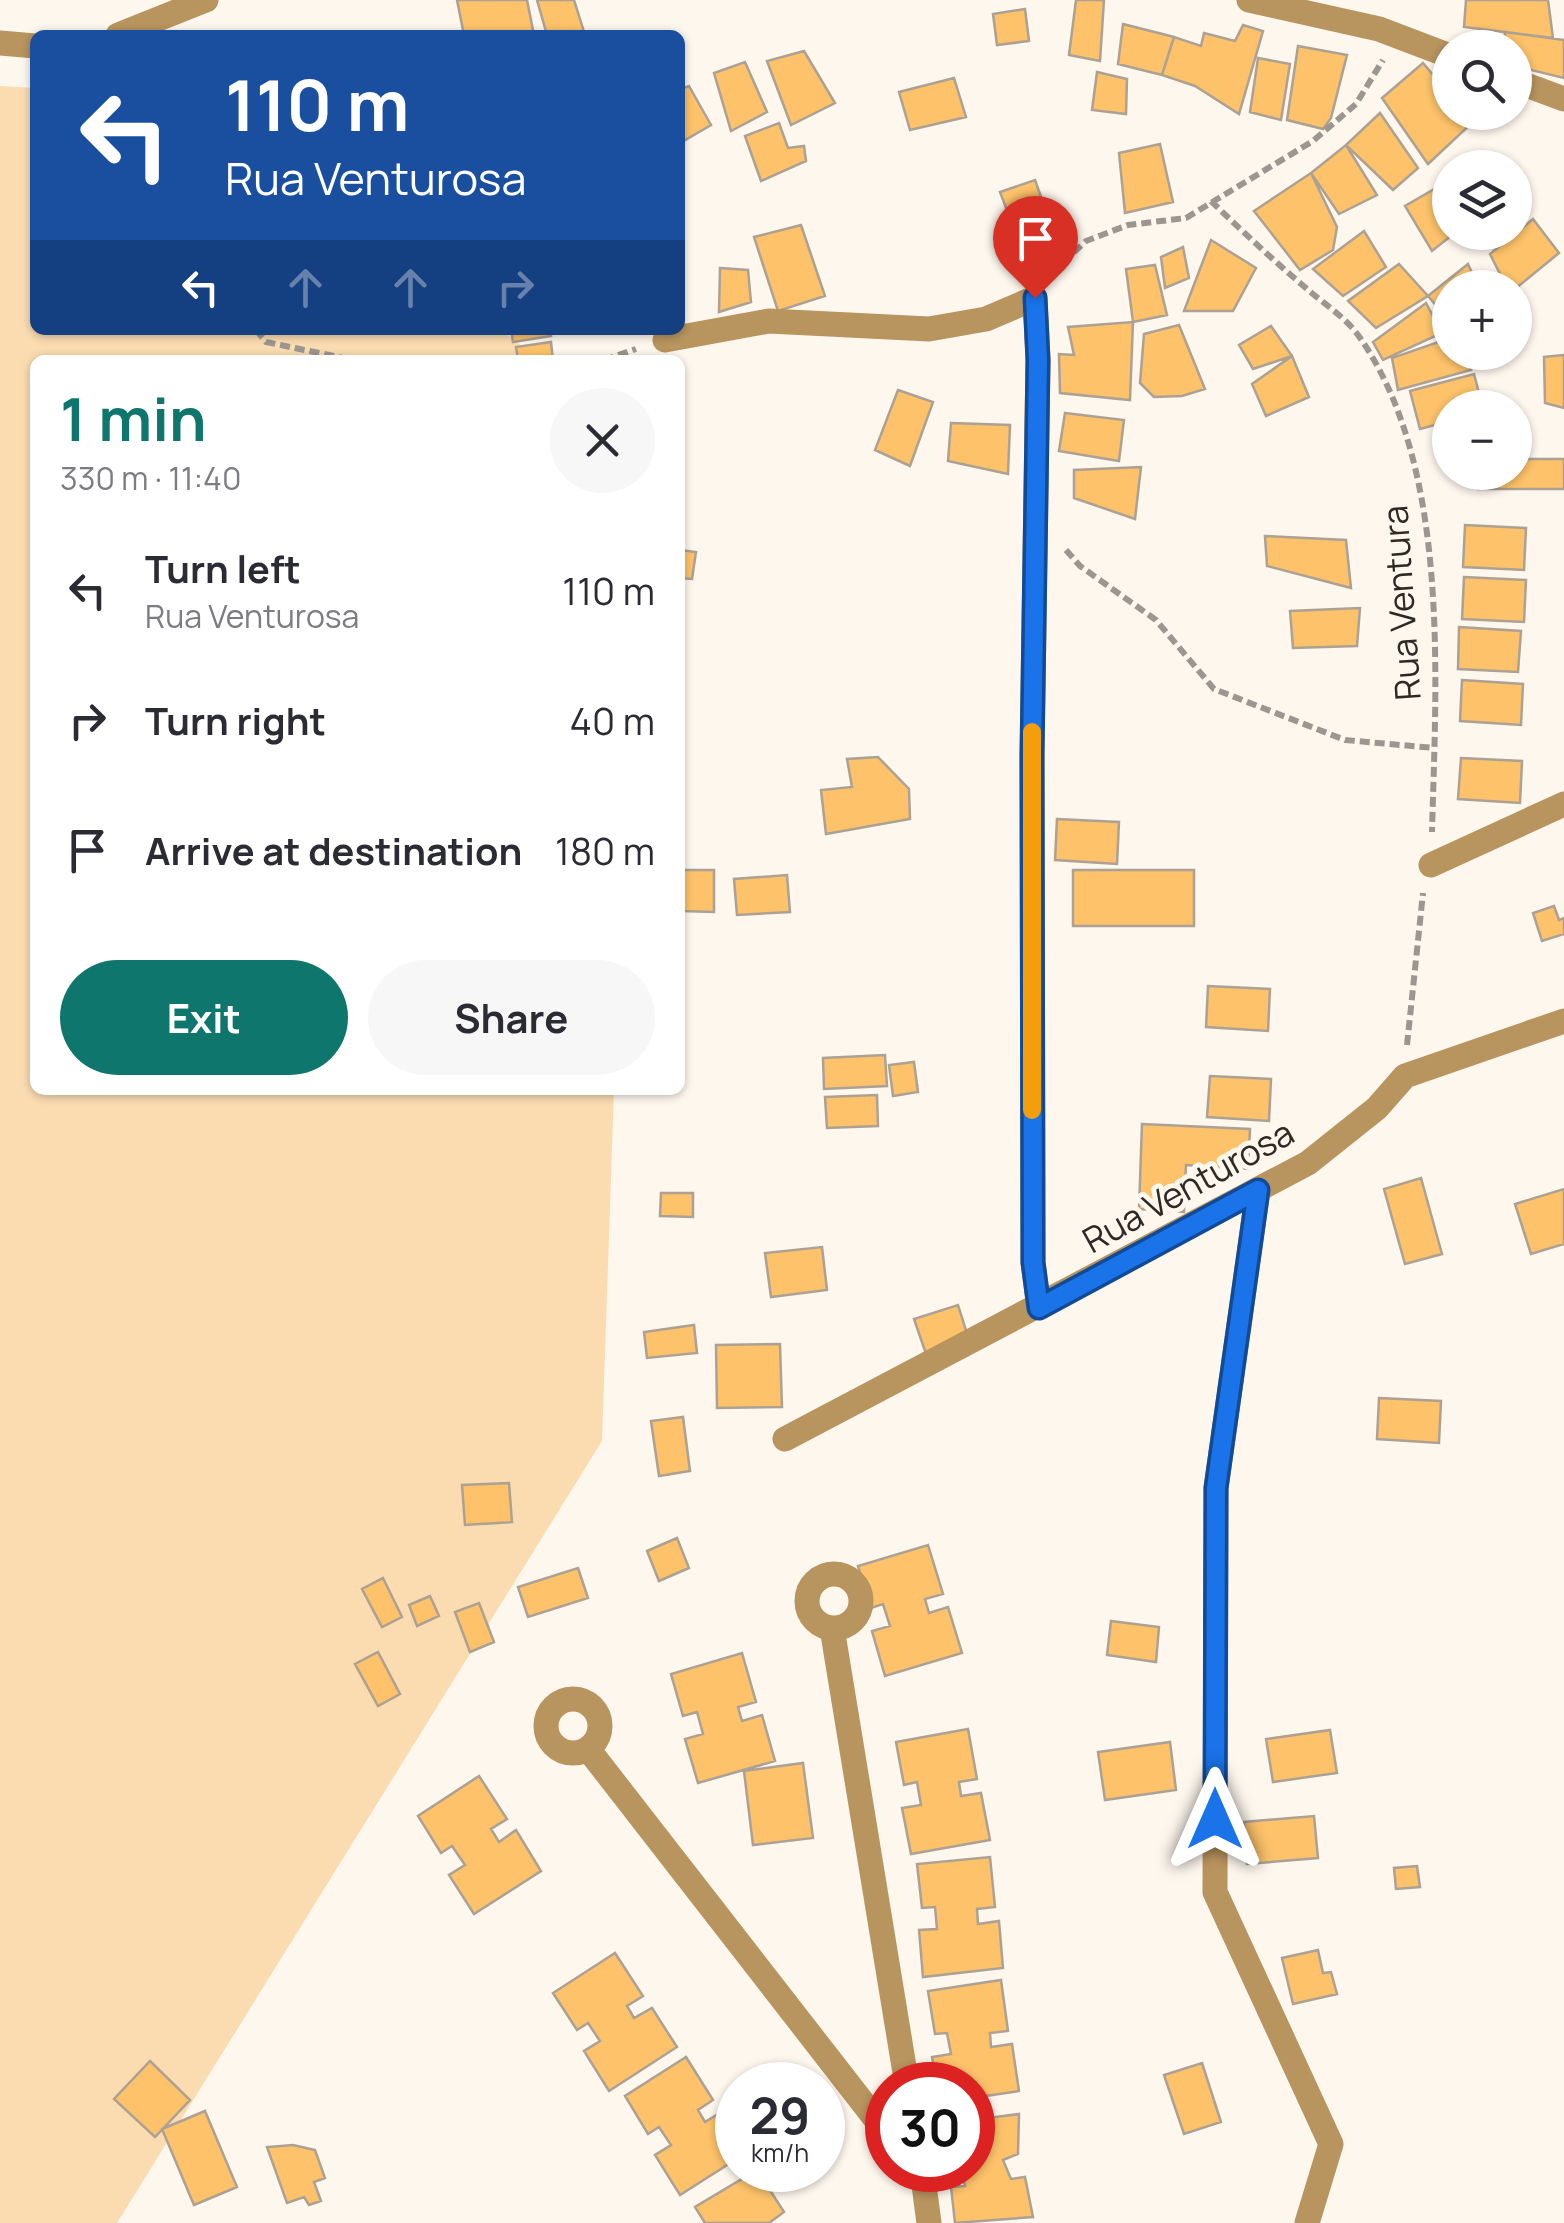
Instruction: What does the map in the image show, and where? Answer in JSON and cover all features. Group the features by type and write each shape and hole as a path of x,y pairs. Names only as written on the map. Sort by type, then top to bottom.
{"street":[{"path":"131,30 206,0"},
{"path":"1249,0 1379,30 1432,49"},
{"path":"0,44 30,46"},
{"path":"1532,88 1564,100"},
{"path":"664,340 770,321 929,329 986,320 1035,298 1033,1262 1039,1308"},
{"path":"1431,864 1564,804"},
{"name":"Rua Venturosa","path":"785,1439 1308,1163 1377,1108 1404,1076 1564,1020"},
{"path":"1258,1190 1216,1488 1215,1892 1331,2144 1307,2223"},
{"path":"832,1628 904,2062"},
{"path":"588,1749 865,2105"},
{"path":"924,2192 930,2223"}],"path":[{"path":"1035,298 1056,268 1086,241 1128,224 1186,218 1313,140 1356,104 1384,57 1379,30"},
{"name":"Rua Ventura","path":"1211,202 1355,330 1376,364 1412,446 1429,573 1434,748 1431,864 1418,910 1404,1076"},
{"path":"260,335 266,342 328,355"},
{"path":"1036,515 1080,566 1156,620 1214,689 1345,740 1434,748"}],"shaded area":[{"path":"0,86 30,88 30,335 508,335 534,355 30,355 30,1095 614,1095 602,1441 117,2223 0,2223"}],"building":[{"path":"457,0 527,0 533,30 463,30"},
{"path":"537,0 574,0 583,30 546,30"},
{"path":"1076,0 1104,0 1100,61 1069,55"},
{"path":"1466,0 1548,0 1553,38 1532,35 1532,30 1464,27"},
{"path":"1025,9 1029,41 997,45 993,14"},
{"path":"1123,24 1174,37 1162,75 1118,64"},
{"path":"1243,25 1263,31 1239,114 1195,86 1162,75 1174,37 1201,46 1204,33 1235,41"},
{"path":"1532,36 1564,40 1564,78 1532,70"},
{"path":"1298,46 1347,55 1331,118 1323,129 1287,120"},
{"path":"804,51 835,103 791,125 767,61"},
{"path":"1258,58 1290,64 1281,120 1250,112"},
{"path":"745,62 767,112 731,131 714,73"},
{"path":"1423,63 1432,74 1432,130 1464,130 1443,150 1432,150 1428,164 1382,98"},
{"path":"1097,72 1127,79 1126,114 1092,110"},
{"path":"954,78 966,117 910,130 899,92"},
{"path":"689,86 711,125 685,140 685,87"},
{"path":"1380,113 1418,168 1393,190 1346,145"},
{"path":"779,123 788,148 804,146 806,161 761,181 745,136"},
{"path":"1160,144 1173,202 1125,213 1119,153"},
{"path":"1346,145 1377,195 1339,214 1311,173"},
{"path":"1311,173 1337,227 1333,250 1300,270 1254,211"},
{"path":"1035,180 1050,222 1019,242 1000,192"},
{"path":"1432,190 1432,251 1405,206"},
{"path":"1532,220 1559,253 1532,275 1532,270 1498,270 1490,254 1495,250 1532,250"},
{"path":"801,225 825,296 778,311 754,237"},
{"path":"1364,231 1386,267 1343,296 1313,269"},
{"path":"1211,240 1256,268 1233,311 1184,311"},
{"path":"1183,247 1189,278 1165,288 1161,257"},
{"path":"1399,264 1428,296 1376,328 1348,301"},
{"path":"1155,265 1167,315 1133,322 1126,269"},
{"path":"720,268 748,270 751,302 719,312"},
{"path":"1426,303 1432,314 1432,338 1383,360 1373,342"},
{"path":"1133,322 1130,400 1060,393 1059,354 1074,355 1068,327"},
{"path":"1179,325 1205,389 1182,396 1154,397 1140,383 1144,334"},
{"path":"1271,326 1292,356 1253,369 1239,345"},
{"path":"512,335 551,335 551,336 513,342"},
{"path":"551,342 552,355 517,355 516,347"},
{"path":"1432,344 1432,370 1471,370 1398,390 1392,358"},
{"path":"1564,355 1564,408 1545,403 1544,357"},
{"path":"1292,356 1309,397 1266,416 1252,384"},
{"path":"1474,374 1478,390 1432,390 1432,426 1420,429 1410,391"},
{"path":"898,390 933,402 910,466 875,450"},
{"path":"1065,413 1124,420 1119,461 1059,451"},
{"path":"951,423 1010,425 1008,474 948,461"},
{"path":"1532,459 1564,459 1564,489 1532,489"},
{"path":"1141,467 1135,519 1074,498 1074,470"},
{"path":"1465,525 1526,528 1524,570 1463,567"},
{"path":"1265,536 1346,540 1351,588 1267,566"},
{"path":"685,551 696,552 692,579 685,578"},
{"path":"1464,577 1526,580 1524,622 1462,619"},
{"path":"1360,608 1357,646 1293,648 1290,611"},
{"path":"1459,627 1521,631 1518,672 1458,669"},
{"path":"1462,680 1523,684 1521,725 1460,721"},
{"path":"878,757 909,789 910,819 826,834 821,790 852,787 847,759"},
{"path":"1461,758 1522,761 1520,803 1458,799"},
{"path":"1057,819 1119,822 1117,864 1055,860"},
{"path":"685,870 714,870 714,912 685,911"},
{"path":"1073,870 1194,870 1194,926 1073,926"},
{"path":"787,875 790,912 737,915 734,879"},
{"path":"1554,906 1559,920 1564,918 1564,934 1542,941 1533,913"},
{"path":"1208,986 1270,989 1268,1031 1206,1027"},
{"path":"885,1055 887,1086 824,1089 823,1058"},
{"path":"914,1062 918,1092 893,1096 889,1065"},
{"path":"1210,1076 1271,1079 1269,1121 1207,1117"},
{"path":"877,1095 878,1126 827,1128 825,1097"},
{"path":"1142,1124 1250,1129 1248,1169 1186,1165 1184,1212 1139,1209"},
{"path":"1421,1178 1442,1254 1405,1264 1384,1189"},
{"path":"1564,1189 1564,1244 1531,1254 1515,1204"},
{"path":"661,1193 693,1193 693,1217 660,1216"},
{"path":"822,1247 827,1290 771,1297 765,1253"},
{"path":"958,1305 969,1340 926,1354 914,1319"},
{"path":"694,1325 697,1353 647,1358 644,1332"},
{"path":"780,1344 782,1407 717,1408 716,1345"},
{"path":"1379,1398 1441,1401 1439,1443 1377,1439"},
{"path":"683,1417 690,1471 659,1476 651,1421"},
{"path":"509,1483 512,1522 465,1525 462,1485"},
{"path":"677,1538 689,1568 659,1581 647,1551"},
{"path":"928,1545 943,1594 925,1599 929,1613 948,1607 962,1653 885,1676 872,1631 890,1626 883,1604 871,1608 858,1566"},
{"path":"578,1568 588,1598 528,1617 518,1587"},
{"path":"383,1578 402,1617 382,1627 362,1589"},
{"path":"430,1596 439,1616 417,1626 409,1605"},
{"path":"479,1603 494,1642 470,1652 455,1612"},
{"path":"1111,1621 1159,1627 1156,1662 1107,1655"},
{"path":"378,1652 400,1694 378,1706 355,1664"},
{"path":"742,1653 756,1702 738,1707 742,1721 762,1715 775,1761 698,1783 685,1739 703,1734 697,1712 683,1716 671,1674"},
{"path":"968,1729 977,1779 959,1782 961,1796 981,1793 990,1840 911,1854 902,1808 921,1805 917,1782 904,1785 896,1742"},
{"path":"1330,1730 1337,1773 1273,1782 1266,1739"},
{"path":"1170,1742 1176,1790 1105,1800 1098,1752"},
{"path":"803,1763 813,1838 753,1845 744,1771"},
{"path":"479,1776 507,1819 491,1829 499,1842 516,1830 541,1871 474,1914 449,1875 465,1865 452,1846 441,1853 418,1816"},
{"path":"1314,1816 1318,1858 1247,1864 1244,1822"},
{"path":"990,1857 995,1907 977,1909 978,1924 999,1921 1003,1968 923,1977 919,1930 937,1929 935,1907 922,1908 917,1864"},
{"path":"1417,1866 1420,1887 1396,1889 1394,1868"},
{"path":"1318,1950 1323,1973 1331,1972 1337,1994 1293,2004 1282,1958"},
{"path":"615,1953 643,1996 627,2006 634,2018 652,2008 677,2047 609,2091 584,2051 600,2041 588,2023 577,2030 553,1993"},
{"path":"1001,1980 1008,2031 990,2033 991,2047 1012,2044 1019,2091 995,2095 995,2062 933,2062 932,2057 951,2054 947,2033 935,2034 928,1991"},
{"path":"686,2057 713,2100 698,2110 705,2122 715,2116 715,2173 680,2195 655,2155 671,2145 659,2127 648,2134 625,2096"},
{"path":"150,2061 190,2100 155,2137 114,2099"},
{"path":"1202,2063 1221,2122 1184,2134 1164,2075"},
{"path":"205,2111 237,2187 194,2205 162,2129"},
{"path":"1019,2114 1018,2154 1003,2160 1011,2179 1025,2177 1033,2217 955,2223 952,2192 995,2192 995,2117"},
{"path":"293,2145 315,2150 325,2178 314,2182 321,2201 309,2205 304,2197 287,2203 267,2147"},
{"path":"720,2192 771,2192 784,2212 769,2223 705,2223 695,2207"}],"slow traffic":[{"path":"1032,732 1032,1110"}],"route":[{"path":"1035,298 1038,360 1032,755 1033,1262 1039,1308 1258,1190 1216,1488 1215,1819"}]}
